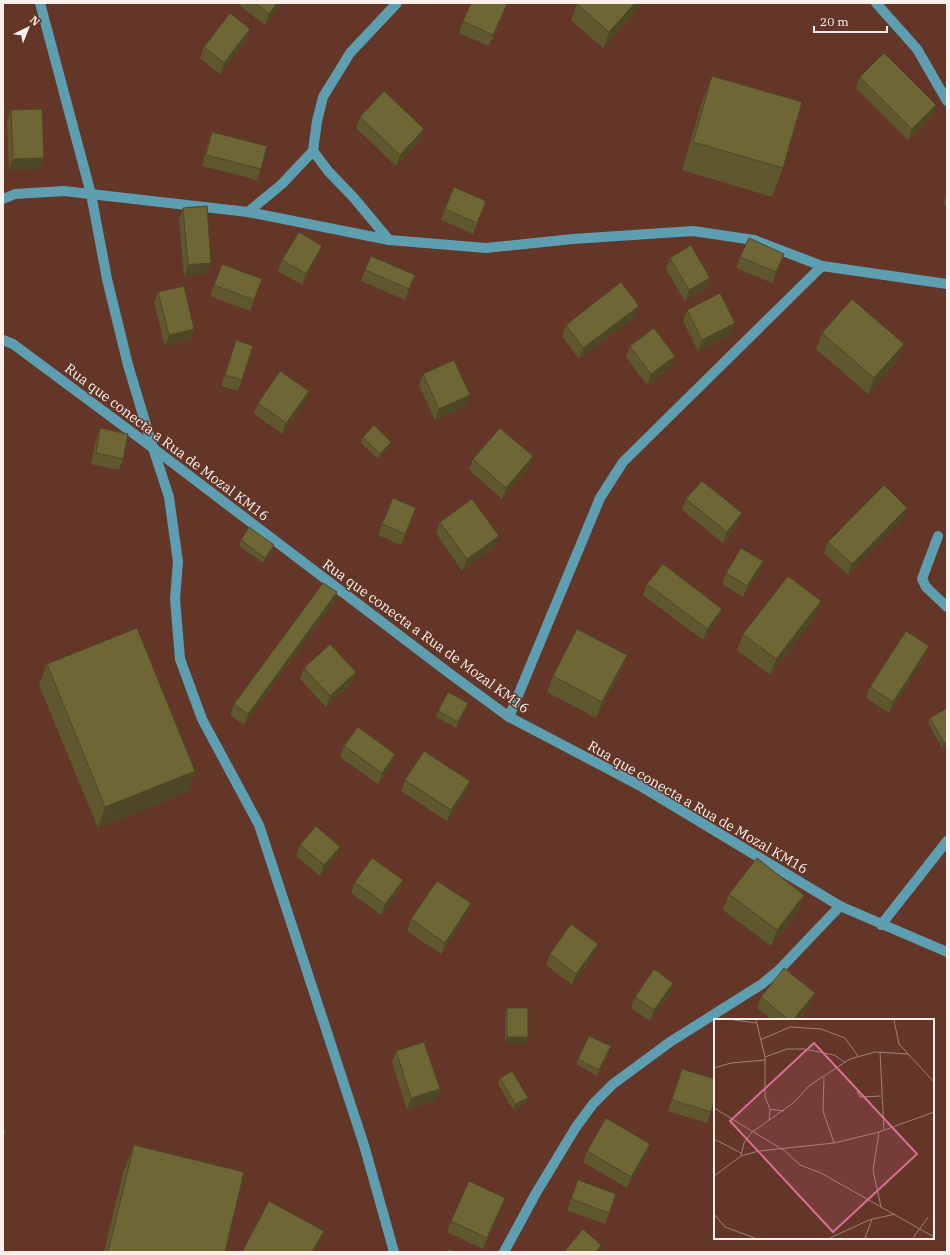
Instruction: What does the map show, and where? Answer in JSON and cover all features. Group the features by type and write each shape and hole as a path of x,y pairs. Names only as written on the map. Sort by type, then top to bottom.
{"street":[{"path":"40,3 91,194 107,279 128,365 169,497 178,562 175,599 180,660 202,719 259,825 364,1146 394,1252"},
{"path":"248,212 282,184 313,151 317,121 323,97 350,53 397,3"},
{"path":"876,3 917,49 947,101"},
{"path":"313,151 329,172 354,198 389,240"},
{"path":"3,199 15,194 64,191 248,212 389,240 486,248 573,239 693,231 754,240 822,266 947,284"},
{"path":"509,717 600,498 623,462 822,266"},
{"name":"Rua que conecta a Rua de Mozal KM16","path":"3,340 13,344 153,448 509,717 637,784 840,906 881,925 947,952"},
{"path":"938,536 922,579 926,587 947,606"},
{"path":"881,925 947,841"},
{"path":"504,1252 536,1193 572,1134 593,1104 613,1084 670,1042 762,984 780,969 840,906"}],"building":[{"path":"255,3 277,3 269,14"},
{"path":"471,3 507,4 493,35 463,21"},
{"path":"635,3 609,32 577,4"},
{"path":"230,13 250,29 224,63 204,47"},
{"path":"884,53 936,105 912,129 860,77"},
{"path":"712,76 802,102 783,168 693,142"},
{"path":"384,91 424,129 400,155 360,117"},
{"path":"42,109 44,158 13,159 11,110"},
{"path":"212,132 267,146 261,169 206,155"},
{"path":"454,187 486,201 477,223 445,209"},
{"path":"207,206 211,263 188,265 183,208"},
{"path":"299,232 322,246 306,274 282,260"},
{"path":"749,238 784,254 776,272 740,257"},
{"path":"691,245 710,278 689,290 670,258"},
{"path":"371,256 415,275 409,289 365,270"},
{"path":"222,264 262,279 254,300 214,285"},
{"path":"621,282 639,306 583,348 566,325"},
{"path":"184,286 194,329 169,335 158,292"},
{"path":"720,293 735,323 702,340 687,310"},
{"path":"852,299 904,344 874,378 822,333"},
{"path":"654,328 675,356 651,374 630,346"},
{"path":"236,340 253,346 242,380 225,375"},
{"path":"454,360 470,395 439,409 423,374"},
{"path":"280,371 309,391 286,423 258,403"},
{"path":"374,425 391,442 380,454 363,437"},
{"path":"100,428 128,434 123,459 96,453"},
{"path":"500,428 533,456 506,488 473,459"},
{"path":"702,481 742,513 727,532 686,499"},
{"path":"884,485 907,508 852,564 828,542"},
{"path":"393,498 416,508 405,534 382,524"},
{"path":"472,499 499,536 467,559 440,522"},
{"path":"249,527 274,545 265,558 241,540"},
{"path":"741,548 763,561 747,586 726,573"},
{"path":"663,564 722,609 707,629 647,584"},
{"path":"788,576 821,601 776,659 743,634"},
{"path":"323,583 337,592 248,714 234,704"},
{"path":"137,628 195,771 105,807 47,664"},
{"path":"577,629 627,655 602,702 553,676"},
{"path":"906,631 929,646 893,702 870,687"},
{"path":"330,644 356,672 330,696 304,668"},
{"path":"448,692 468,703 458,722 438,711"},
{"path":"947,708 947,741 944,743 930,718"},
{"path":"358,727 395,754 382,773 344,746"},
{"path":"424,751 470,781 451,810 405,780"},
{"path":"316,826 340,847 324,865 300,845"},
{"path":"372,858 403,880 385,904 355,882"},
{"path":"757,858 804,895 777,930 729,894"},
{"path":"437,881 471,903 445,943 411,919"},
{"path":"571,924 598,944 576,974 550,954"},
{"path":"784,968 815,993 794,1019 788,1019 761,997"},
{"path":"654,969 673,983 654,1010 635,997"},
{"path":"507,1008 528,1008 528,1037 507,1037"},
{"path":"589,1036 611,1046 599,1070 578,1059"},
{"path":"424,1042 440,1089 411,1098 396,1051"},
{"path":"682,1069 714,1079 714,1102 711,1112 672,1100"},
{"path":"512,1071 528,1098 515,1104 500,1078"},
{"path":"606,1118 650,1144 631,1177 587,1151"},
{"path":"3,1129 6,1131 3,1136"},
{"path":"134,1145 244,1172 225,1252 108,1252"},
{"path":"578,1180 616,1194 609,1213 571,1199"},
{"path":"469,1181 505,1198 487,1238 451,1221"},
{"path":"269,1201 324,1231 312,1252 242,1252"},
{"path":"583,1229 601,1245 596,1252 564,1252"}]}
